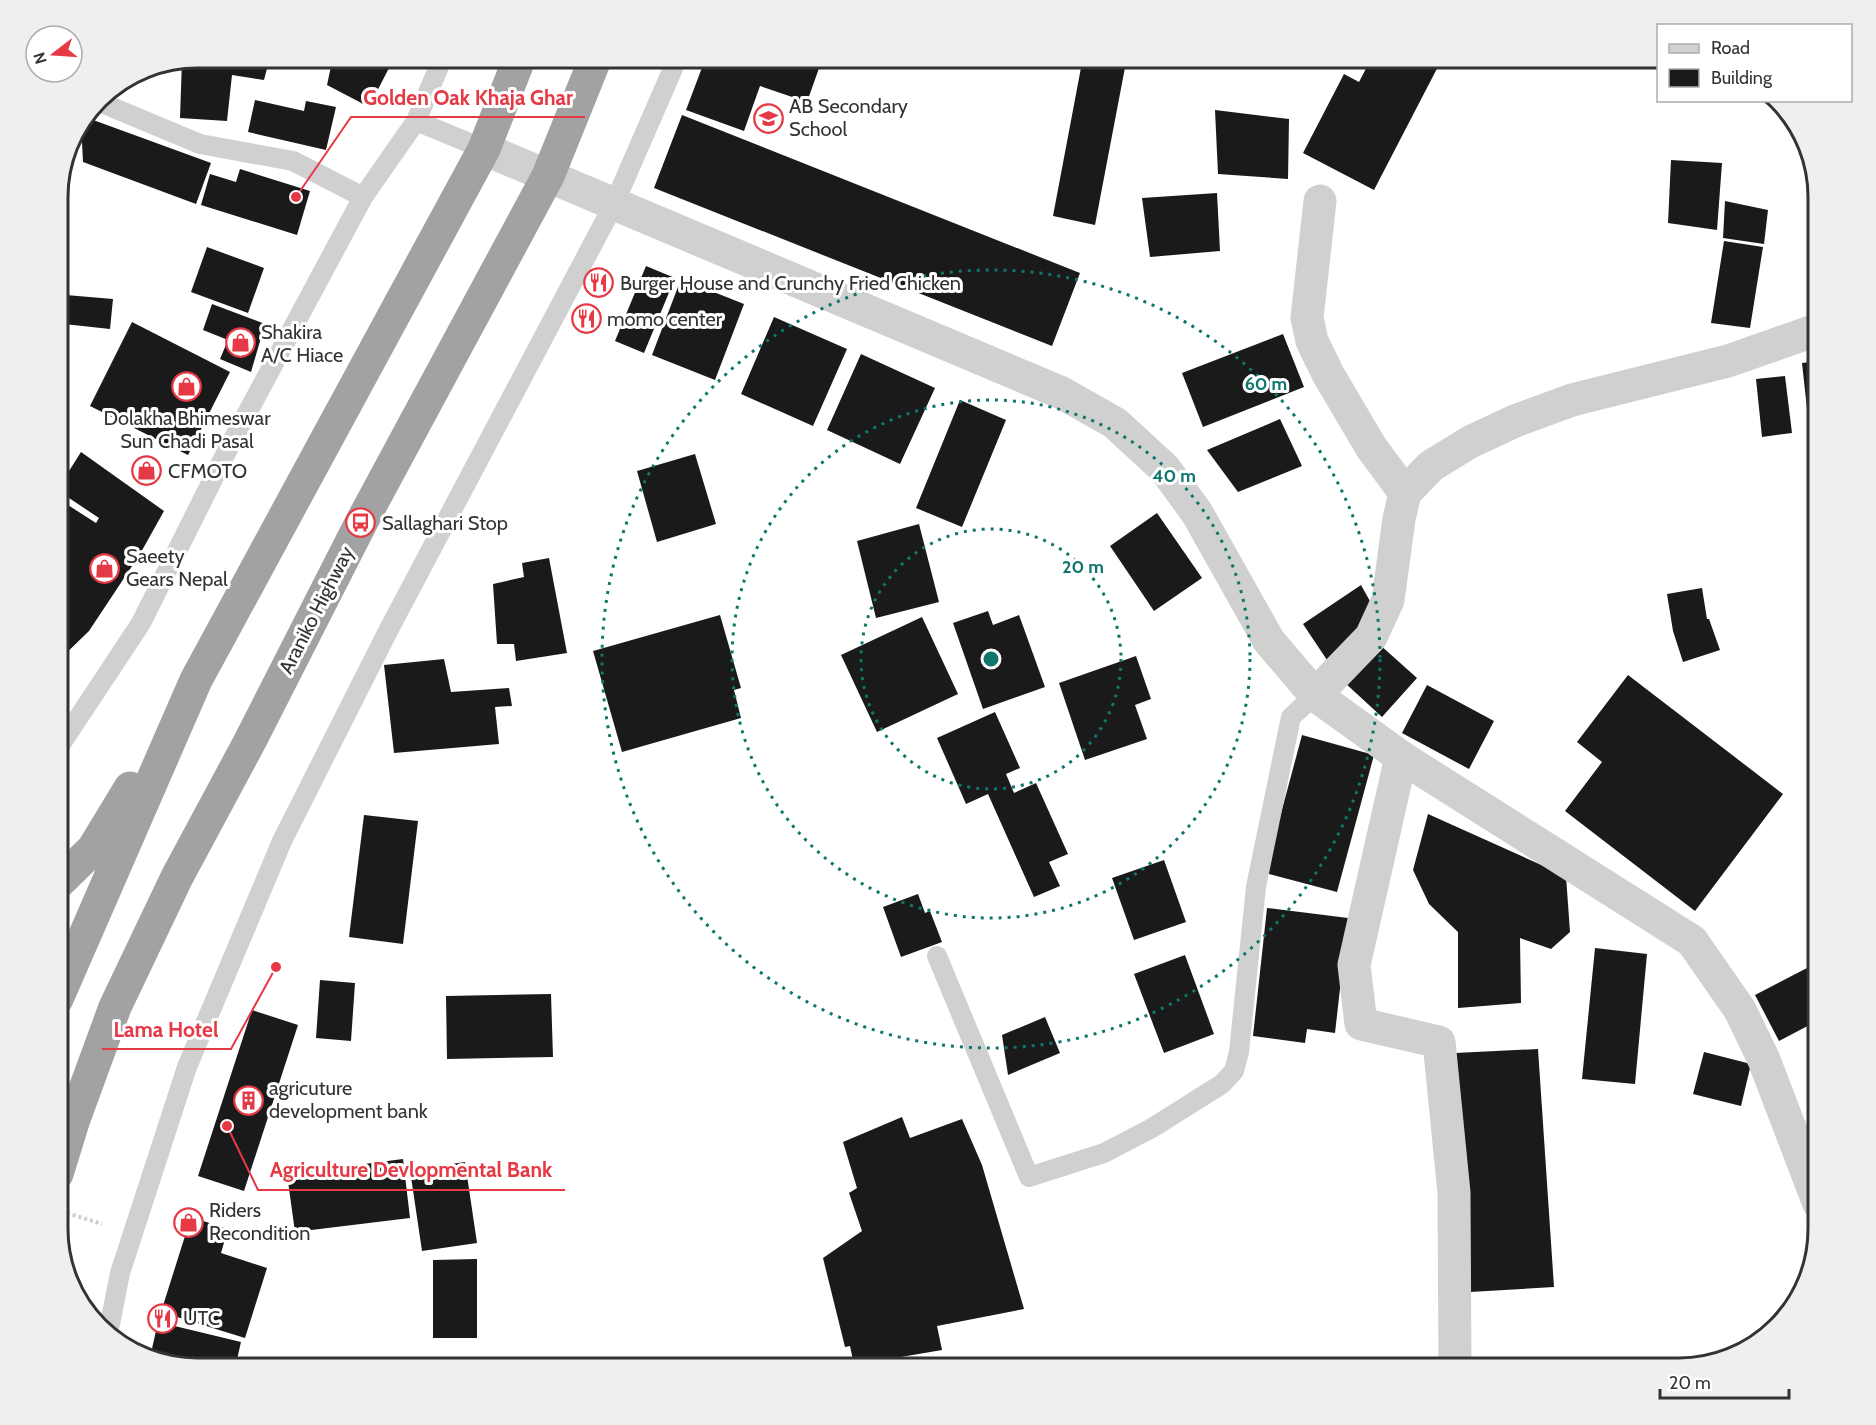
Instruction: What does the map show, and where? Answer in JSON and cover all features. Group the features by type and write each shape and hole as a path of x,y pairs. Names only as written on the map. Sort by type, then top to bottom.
{"highway":[{"path":"68,873 93,849 196,680 484,149 516,68"},
{"name":"Araniko Highway","path":"68,1138 116,1007 177,878 249,743 361,523 548,176 592,68"},
{"path":"68,974 196,680"}],"street":[{"path":"484,149 1062,393 1115,423 1165,469 1197,513 1269,641 1315,695 1401,757 1692,941 1740,1010 1764,1060 1808,1170"},
{"path":"1320,201 1308,318 1312,341 1371,447 1405,494"},
{"path":"1315,695 1371,637 1388,600 1399,519 1405,494 1431,466 1470,442 1515,421 1572,400 1728,361 1808,333"},
{"path":"1401,757 1354,964 1360,1024 1439,1042 1454,1193 1455,1358"}],"lane":[{"path":"68,733 141,623 230,447 363,197 416,121 438,68"},
{"path":"110,1324 120,1273 187,1067 282,841 388,631 614,204 673,68"},
{"path":"106,105 200,144 293,161 363,197"},
{"path":"416,121 484,149"},
{"path":"937,956 1029,1177 1104,1154 1152,1128 1222,1084 1234,1071 1239,1053 1256,887 1291,717 1315,695"}],"path":[{"path":"68,1213 133,1234"}],"building":[{"path":"267,68 264,80 232,75 227,121 180,118 182,69"},
{"path":"331,68 389,68 369,107 327,85"},
{"path":"702,68 819,68 807,102 760,86 744,131 686,110"},
{"path":"1081,68 1125,68 1095,225 1053,216"},
{"path":"1366,68 1437,68 1374,190 1303,153 1344,74 1359,82"},
{"path":"255,100 304,111 306,101 336,107 326,150 248,132"},
{"path":"1215,110 1289,119 1288,179 1218,174"},
{"path":"682,115 1080,273 1052,346 654,188"},
{"path":"93,120 211,163 196,204 83,162 82,138"},
{"path":"1671,160 1722,163 1717,230 1668,223"},
{"path":"240,169 310,191 297,235 201,205 210,174 236,182"},
{"path":"1217,193 1220,251 1150,257 1142,198"},
{"path":"1725,201 1768,210 1764,244 1723,238"},
{"path":"1724,241 1763,247 1750,328 1711,323"},
{"path":"207,247 264,268 248,313 191,292"},
{"path":"646,266 675,278 644,353 615,341"},
{"path":"681,279 744,304 715,380 652,355"},
{"path":"68,295 113,299 110,329 68,324"},
{"path":"212,304 265,324 251,372 220,359 228,340 203,330"},
{"path":"774,317 847,349 813,426 741,394"},
{"path":"132,322 230,372 188,455 90,406"},
{"path":"1283,334 1304,387 1203,427 1182,373"},
{"path":"861,354 935,388 900,464 827,430"},
{"path":"1808,362 1808,418 1802,363"},
{"path":"1785,376 1792,433 1762,437 1756,379"},
{"path":"960,400 1006,420 962,527 916,508"},
{"path":"1280,419 1302,466 1238,492 1207,450"},
{"path":"81,452 164,511 140,554 89,631 68,651 68,505 96,523 99,518 68,497 68,473"},
{"path":"695,454 716,524 657,542 637,471"},
{"path":"1157,513 1202,578 1154,611 1110,546"},
{"path":"919,524 939,602 876,618 857,541"},
{"path":"549,558 567,653 516,661 514,644 497,644 493,584 524,577 522,563"},
{"path":"1361,585 1376,612 1331,666 1303,624"},
{"path":"1702,588 1707,619 1709,619 1720,650 1683,662 1673,631 1667,594"},
{"path":"988,611 993,625 1019,615 1045,687 983,709 953,623"},
{"path":"720,615 741,688 734,690 741,718 622,752 593,651"},
{"path":"922,617 958,694 877,732 841,655"},
{"path":"1379,644 1417,678 1382,717 1344,682"},
{"path":"1136,656 1151,699 1135,705 1147,739 1085,760 1059,683"},
{"path":"444,659 451,692 509,688 512,706 495,707 499,744 394,753 384,665"},
{"path":"1628,675 1783,794 1695,911 1565,811 1602,762 1577,742"},
{"path":"1427,685 1494,721 1469,769 1402,733"},
{"path":"995,712 1020,768 1006,774 1014,793 1036,783 1068,854 1049,862 1060,886 1034,897 988,794 966,804 937,738"},
{"path":"1302,735 1374,755 1337,892 1265,873"},
{"path":"1428,814 1566,876 1570,932 1551,949 1520,938 1521,1003 1458,1008 1458,932 1429,904 1413,870"},
{"path":"364,815 418,821 403,944 349,937"},
{"path":"1164,860 1186,922 1134,940 1112,878"},
{"path":"918,894 925,913 930,911 942,942 901,957 883,907"},
{"path":"1267,908 1348,918 1335,1033 1307,1029 1305,1043 1253,1036"},
{"path":"1595,948 1647,954 1635,1084 1582,1079"},
{"path":"1185,955 1214,1034 1164,1053 1134,974"},
{"path":"1808,968 1808,1026 1779,1041 1755,995"},
{"path":"320,980 355,983 351,1041 316,1038"},
{"path":"551,994 553,1057 447,1059 446,996"},
{"name":"agricuture development bank","path":"252,1010 298,1025 244,1191 198,1176"},
{"path":"1045,1017 1060,1053 1008,1075 1002,1035"},
{"path":"1538,1049 1554,1287 1470,1292 1455,1053"},
{"path":"1704,1052 1751,1064 1741,1106 1693,1094"},
{"path":"902,1117 910,1138 962,1119 982,1165 1024,1309 937,1326 942,1350 895,1358 853,1358 850,1346 845,1347 823,1258 862,1231 849,1193 857,1188 843,1142"},
{"path":"403,1159 410,1218 295,1232 287,1174"},
{"path":"465,1162 477,1243 422,1251 410,1170"},
{"path":"191,1217 228,1229 221,1253 267,1268 245,1338 161,1312"},
{"path":"477,1259 477,1338 433,1338 433,1260"},
{"path":"158,1322 241,1342 237,1358 196,1358 152,1350"}],"place":[{"name":"AB Secondary School","path":"768,118"},
{"name":"Golden Oak Khaja Ghar","path":"296,197"},
{"name":"Burger House and Crunchy Fried Chicken","path":"599,283"},
{"name":"momo center","path":"586,319"},
{"name":"Shakira A/C Hiace","path":"240,343"},
{"name":"Dolakha Bhimeswar Sun Chadi Pasal","path":"187,387"},
{"name":"CFMOTO","path":"147,471"},
{"name":"Sallaghari Stop","path":"361,523"},
{"name":"Saeety Gears Nepal","path":"105,568"},
{"name":"Lama Hotel","path":"276,967"},
{"name":"agricuture development bank","path":"248,1100"},
{"name":"Agriculture Devlopmental Bank","path":"227,1126"},
{"name":"Riders Recondition","path":"188,1222"},
{"name":"UTC","path":"162,1318"}]}
